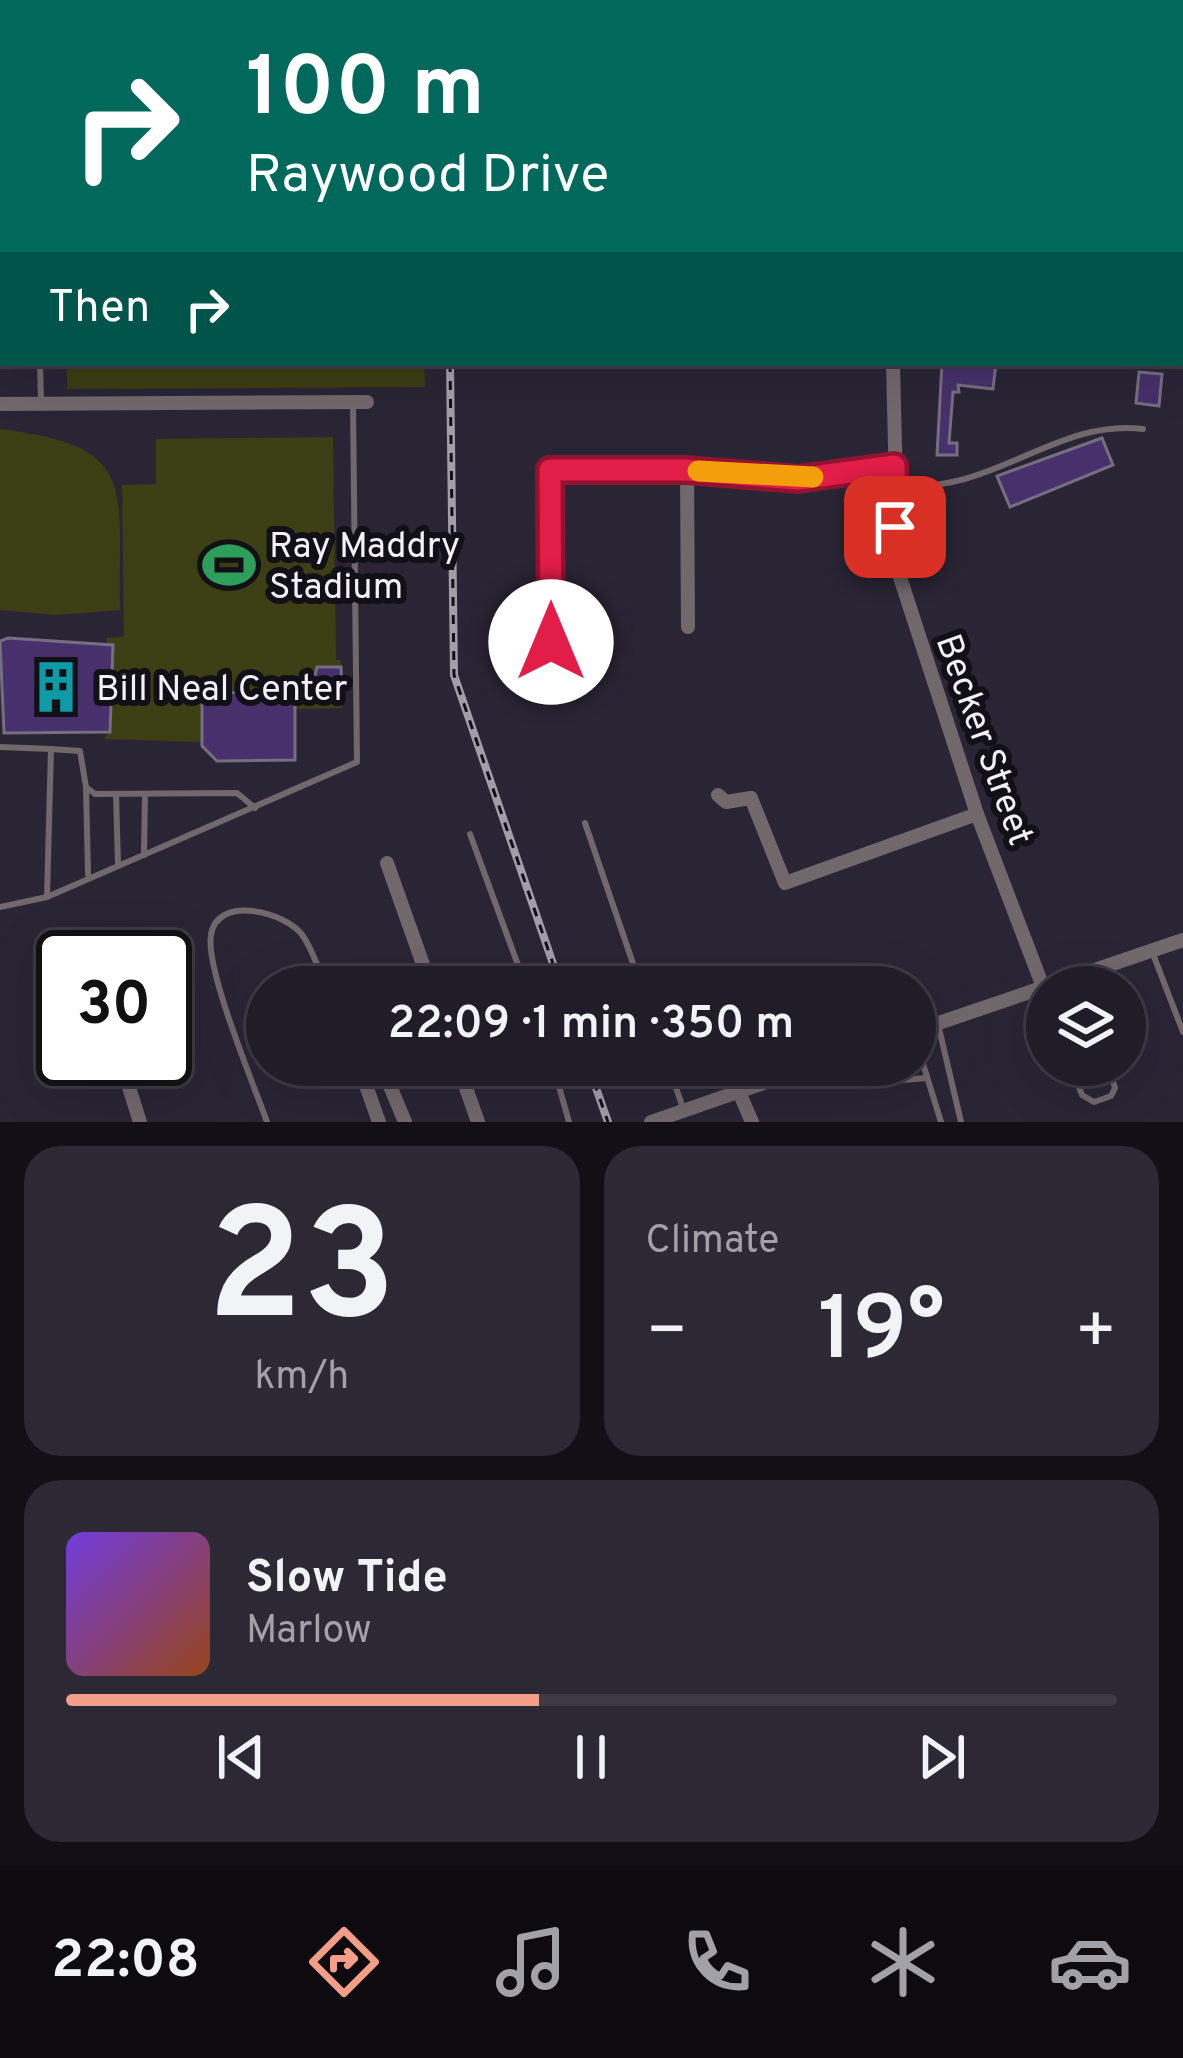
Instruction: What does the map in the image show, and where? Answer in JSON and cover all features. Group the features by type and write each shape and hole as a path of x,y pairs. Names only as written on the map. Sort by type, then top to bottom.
{"street":[{"name":"Becker Street","path":"893,366 898,571 977,814 1035,966"},
{"path":"0,404 360,402"},
{"path":"551,642 550,470 686,470 798,479 894,466"},
{"path":"686,470 688,627"},
{"path":"718,795 726,802 751,799 785,883 977,814"},
{"path":"387,863 423,966"},
{"path":"1112,966 1183,940"},
{"path":"938,1024 1026,999"},
{"path":"129,1086 140,1122"},
{"path":"366,1086 379,1122"},
{"path":"390,1086 405,1122"},
{"path":"465,1086 478,1122"},
{"path":"651,1122 686,1116 757,1086"},
{"path":"740,1092 752,1122"}],"lane":[{"path":"40,366 40,404"},
{"path":"0,907 47,897 353,766 359,756 360,402"},
{"path":"895,485 929,489 964,484 1102,428 1143,429"},
{"path":"0,747 80,751 86,788 88,876"},
{"path":"47,897 51,748"},
{"path":"86,788 95,794 237,793 255,808"},
{"path":"116,794 118,865"},
{"path":"144,855 145,794"},
{"path":"585,823 634,966"},
{"path":"470,834 518,966"},
{"path":"246,1064 209,938 215,924 231,913 263,911 282,917 302,933 317,966"},
{"path":"1152,950 1183,1032"},
{"path":"938,1024 961,1122"},
{"path":"254,1086 267,1122"},
{"path":"559,1086 569,1122"},
{"path":"675,1086 686,1116"},
{"path":"930,1086 941,1122"},
{"path":"1079,1086 1082,1095 1094,1102 1111,1096 1114,1086"}],"green space":[{"path":"67,366 424,366 425,387 67,389"},
{"path":"0,429 78,447 100,462 112,480 120,533 120,610 57,615 0,610"},
{"name":"Ray Maddry Stadium","path":"333,437 336,660 341,660 342,708 295,709 295,760 217,761 201,742 104,739 110,731 113,646 107,645 107,638 124,637 122,485 156,484 156,439"}],"building":[{"path":"942,366 996,366 993,389 958,385 959,392 953,392 949,443 957,443 957,455 937,455"},
{"path":"1139,372 1162,374 1159,406 1136,403"},
{"path":"1102,438 1113,465 1010,507 997,476"},
{"name":"Bill Neal Center","path":"0,641 113,645 110,732 4,733"},
{"path":"317,667 341,667 342,699 328,699 313,683"},
{"path":"295,692 295,760 217,761 202,746 202,693"}],"railway":[{"path":"450,366 454,675 554,966"},
{"path":"595,1086 608,1122"}],"slow traffic":[{"path":"698,471 813,477"}],"place":[{"name":"Ray Maddry Stadium","path":"229,565"},
{"name":"Bill Neal Center","path":"56,687"}],"route":[{"path":"551,642 550,470 686,470 798,479 894,466 895,527"}]}
